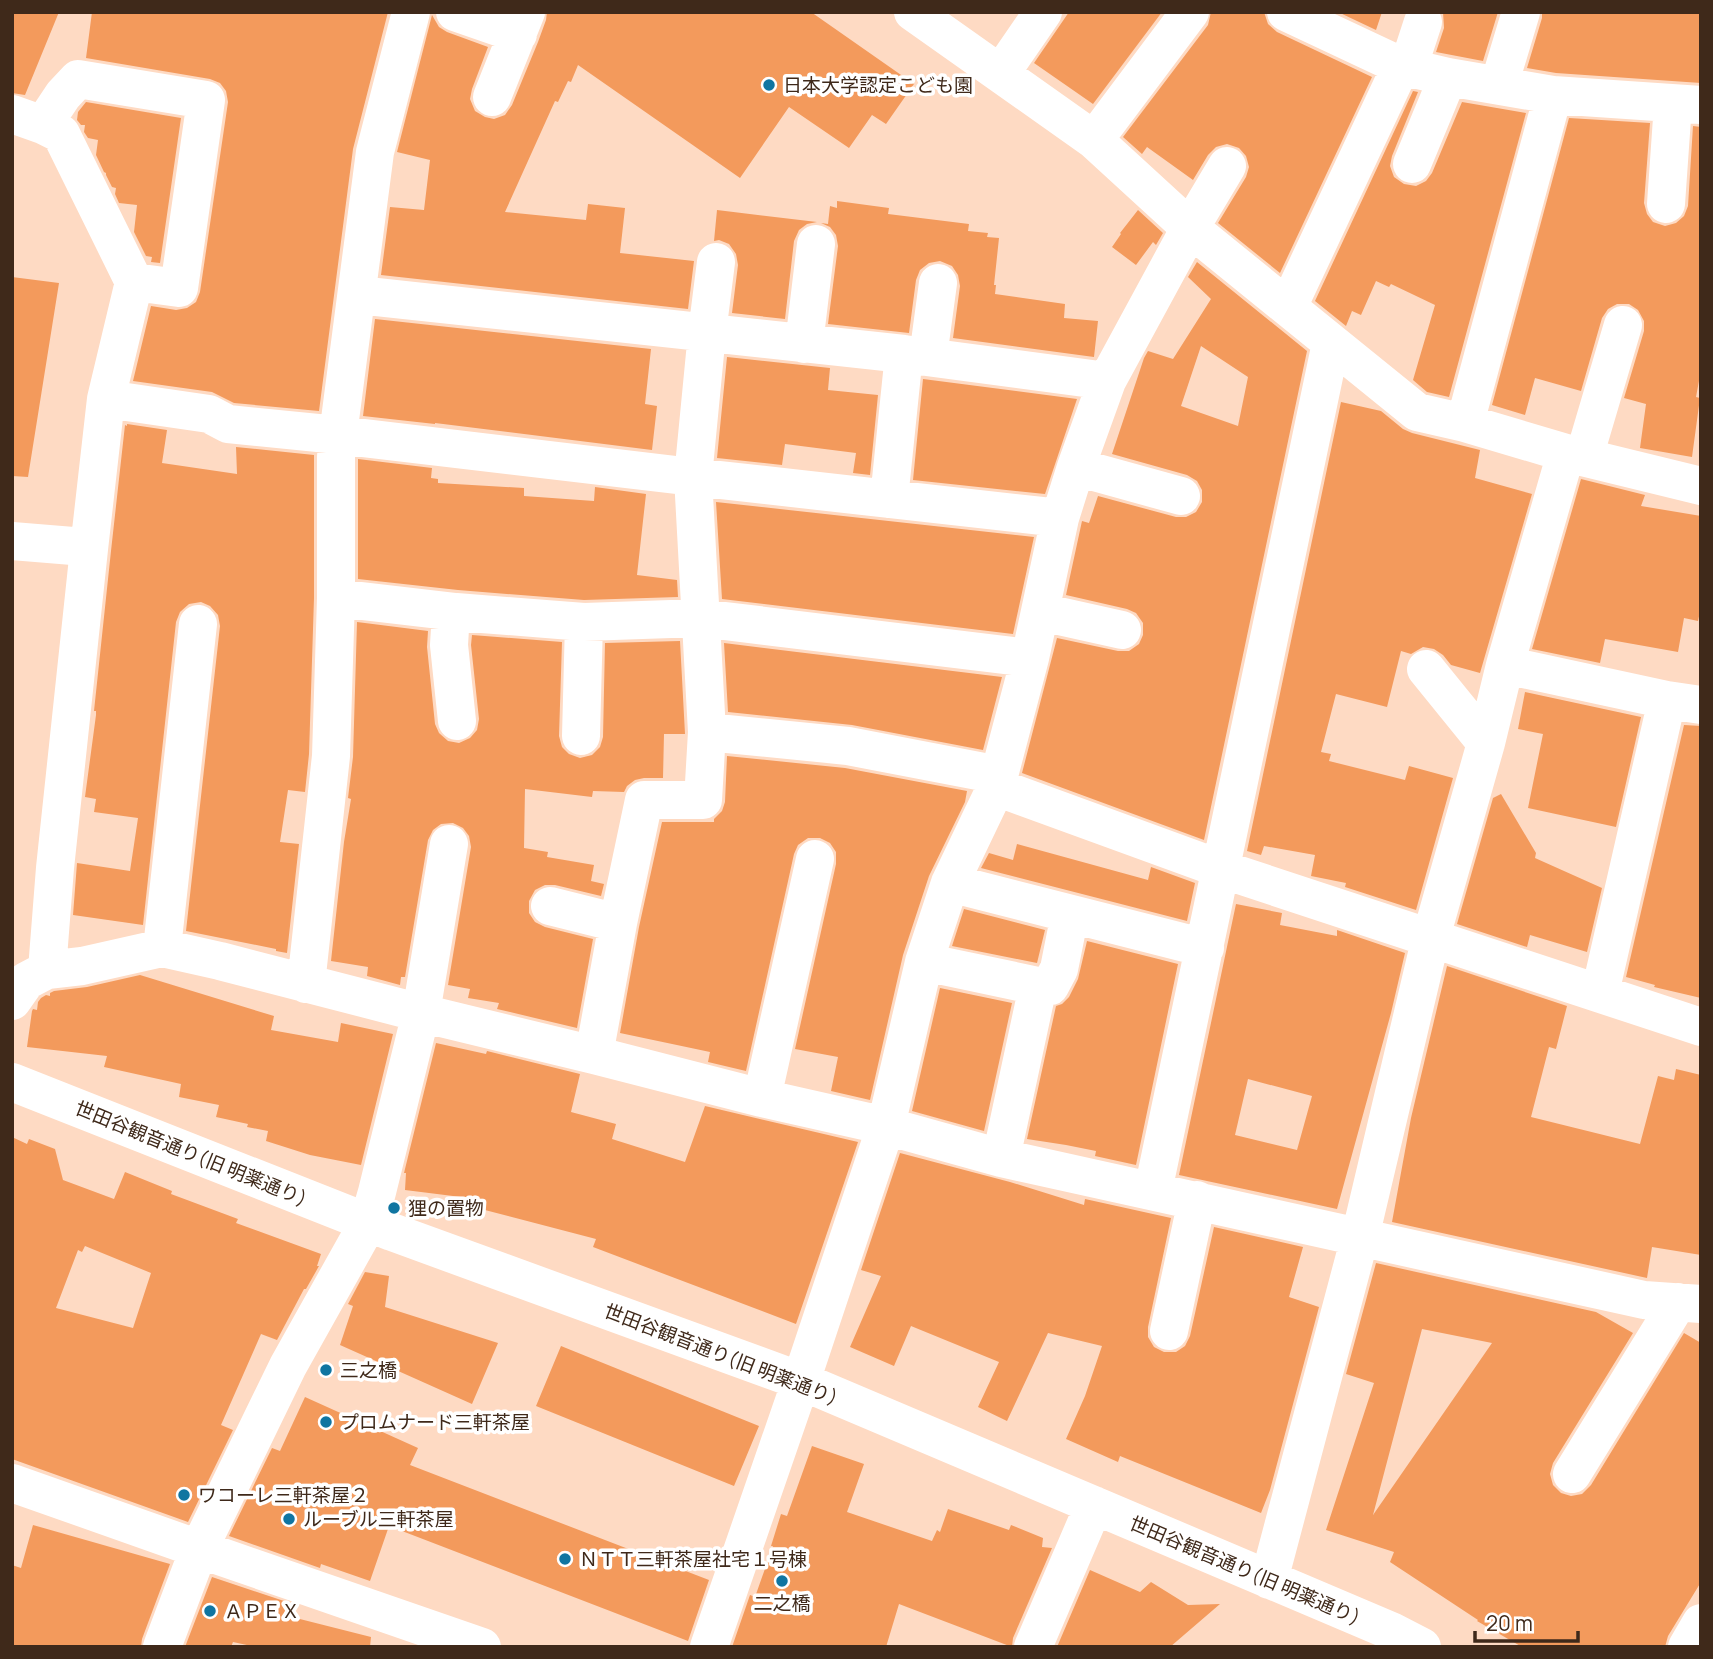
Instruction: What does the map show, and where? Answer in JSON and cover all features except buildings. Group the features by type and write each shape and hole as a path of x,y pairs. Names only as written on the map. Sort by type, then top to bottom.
{"street":[{"path":"306,984 331,756 338,435 375,152 411,12"},
{"path":"455,12 522,23 492,97"},
{"path":"913,12 1094,140 1190,228 1417,412 1701,486"},
{"path":"1001,73 1044,12"},
{"path":"1094,140 1190,12"},
{"path":"1286,12 1404,67 1553,95 1687,104 1665,204"},
{"path":"1499,85 1521,12"},
{"path":"1288,307 1423,22"},
{"path":"1412,164 1448,77"},
{"path":"28,119 63,95 78,79 206,100 179,288 134,282"},
{"path":"1465,424 1553,95"},
{"path":"28,119 61,134 134,282 106,399 56,854 47,970"},
{"path":"709,1647 886,1126 924,962 950,883 997,781 1030,658 1060,518 1076,467 1107,381 1227,166"},
{"path":"804,344 816,244"},
{"path":"594,1055 644,800 703,800 706,732 693,477 716,262"},
{"path":"889,499 916,356 938,283"},
{"path":"358,295 916,356 1107,381"},
{"path":"1269,1580 1360,1237 1431,937 1486,743 1505,665 1575,455 1623,325"},
{"path":"1153,1191 1331,342"},
{"path":"106,399 209,414 228,424 1060,518"},
{"path":"1076,467 1181,496"},
{"path":"12,541 74,547"},
{"path":"336,598 451,612 584,622 699,618 1030,658"},
{"path":"451,612 449,645 457,721"},
{"path":"1041,612 1122,630"},
{"path":"582,736 584,622"},
{"path":"162,948 198,624"},
{"path":"1505,665 1684,702 1600,993"},
{"path":"1426,669 1486,743"},
{"path":"706,732 848,746 997,781 1221,869 1701,1027"},
{"path":"162,1647 199,1549 288,1366 368,1223 421,1013 449,844"},
{"path":"762,1098 815,859"},
{"path":"950,883 1205,948"},
{"path":"550,906 618,923"},
{"path":"924,962 1038,986 1050,986 1059,968 1070,914"},
{"path":"12,1001 26,981 47,970 82,966 162,948 762,1098 886,1126 1001,1158 1644,1300 1689,1303"},
{"path":"1001,1158 1038,986"},
{"name":"世田谷観音通り(旧 明薬通り)","path":"12,1082 368,1223 801,1381 1269,1580 1397,1642"},
{"path":"1169,1331 1196,1200"},
{"path":"1572,1474 1689,1303"},
{"path":"12,1482 482,1647"},
{"path":"1033,1647 1094,1505"},
{"path":"1687,1647 1701,1623"}],"place":[{"name":"日本大学認定こども園","path":"769,85"},
{"name":"狸の置物","path":"394,1208"},
{"name":"三之橋","path":"326,1370"},
{"name":"プロムナード三軒茶屋","path":"326,1422"},
{"name":"ワコーレ三軒茶屋２","path":"184,1495"},
{"name":"ルーブル三軒茶屋","path":"289,1519"},
{"name":"ＮＴＴ三軒茶屋社宅１号棟","path":"565,1559"},
{"name":"二之橋","path":"782,1581"},
{"name":"ＡＰＥＸ","path":"210,1611"}]}
